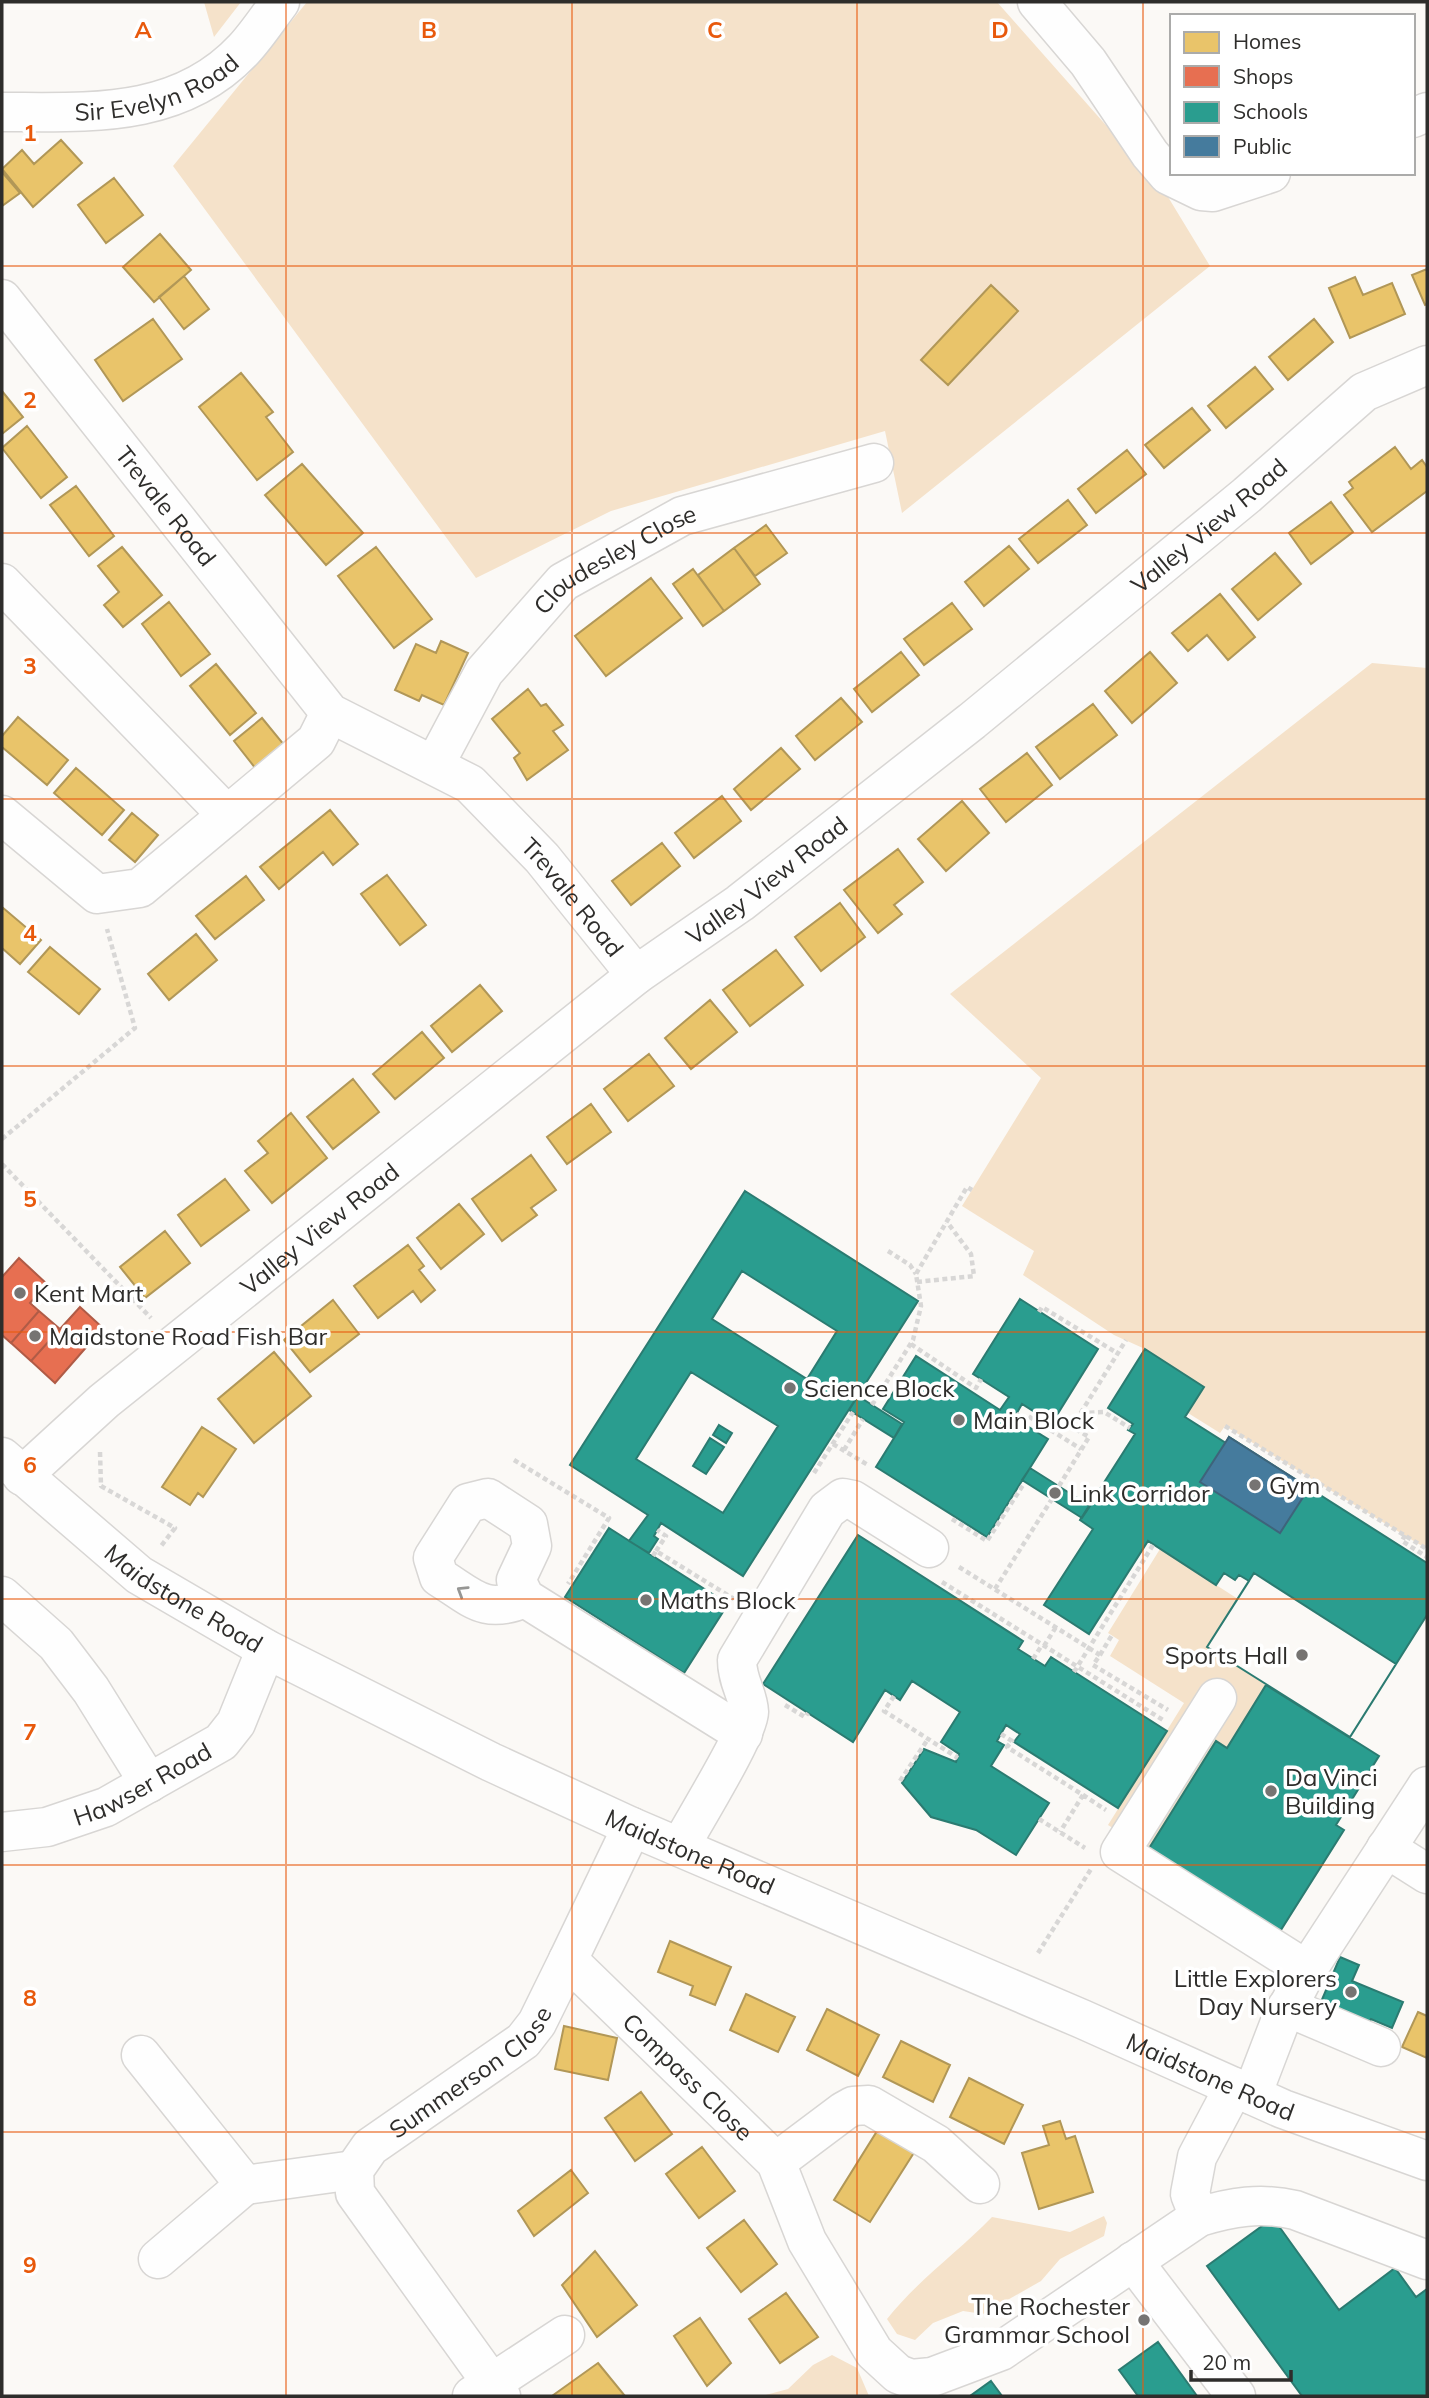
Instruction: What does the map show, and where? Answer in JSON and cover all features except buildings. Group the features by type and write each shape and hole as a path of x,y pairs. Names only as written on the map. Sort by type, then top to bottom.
{"street":[{"name":"Sir Evelyn Road","path":"2,112 114,111 180,94 213,77 232,62 280,2"},
{"path":"1037,2 1087,62 1150,154 1172,178 1201,191 1213,192 1265,175"},
{"name":"Trevale Road","path":"2,299 330,713 470,784 542,858 636,975"},
{"name":"Valley View Road","path":"12,1466 104,1401 636,975 740,904 972,721 1247,495 1364,392 1427,365"},
{"name":"Cloudesley Close","path":"435,764 484,672 563,582 682,516 874,463"},
{"path":"2,583 227,815"},
{"path":"2,816 97,894 140,888 316,741 330,713"},
{"name":"Maidstone Road","path":"12,1466 139,1575 266,1649 491,1762 632,1827 1082,2019 1306,2119 1427,2161"},
{"path":"680,1847 743,1734 749,1714 737,1677 737,1660 761,1616 835,1501 843,1498 853,1500 940,1564"},
{"path":"2,1596 57,1644 92,1690 149,1783"},
{"path":"525,1598 743,1734"},
{"name":"Hawser Road","path":"2,1832 47,1828 106,1807 221,1742 236,1723 266,1649"},
{"path":"1216,1698 1120,1852 1307,1970"},
{"path":"1199,2217 1190,2194 1197,2157 1243,2091 1307,1970 1387,1848 1424,1799"},
{"path":"568,1960 632,1827"},
{"path":"1387,1848 1427,1874"},
{"name":"Compass Close","path":"568,1960 776,2162 807,2241 874,2352 898,2374 911,2379 932,2377 1001,2351 1199,2217 1232,2207 1274,2205 1295,2210 1427,2260"},
{"name":"Summerson Close","path":"354,2170 370,2147 523,2041 537,2023 568,1960"},
{"path":"1287,2007 1381,2047"},
{"path":"141,2054 245,2185"},
{"path":"776,2162 844,2111 853,2106 869,2105 936,2144 980,2184"},
{"path":"158,2259 245,2185 354,2170 355,2193 488,2392 565,2335"},
{"path":"1133,2261 1236,2396"}],"path":[{"path":"2,1139 135,1028 97,894"},
{"path":"2,1164 176,1344"},
{"path":"916,1274 967,1187 972,1190"},
{"path":"917,1282 974,1276 971,1254 947,1222"},
{"path":"872,1405 911,1344 921,1306 916,1274 910,1265 888,1251"},
{"path":"1040,1312 1042,1307 1072,1329 1117,1353"},
{"path":"1059,1486 1089,1437 1072,1427 1126,1340"},
{"path":"911,1344 976,1388 981,1379"},
{"path":"853,1412 833,1444 874,1469"},
{"path":"1081,1413 1104,1412 1130,1428"},
{"path":"1016,1414 1026,1420 1028,1416 1081,1449"},
{"path":"844,1450 863,1419"},
{"path":"1224,1426 1427,1549"},
{"path":"514,1460 609,1518 562,1593"},
{"path":"943,1513 987,1541 1023,1485"},
{"path":"995,1589 1052,1499"},
{"path":"657,1530 666,1536 655,1554 736,1601 729,1612"},
{"path":"1405,1535 1402,1541 1427,1557"},
{"path":"1076,1669 1152,1547 1145,1546"},
{"path":"940,1564 995,1589 1100,1655"},
{"path":"940,1564 1076,1669 1165,1721 1161,1727"},
{"path":"1033,1659 1056,1627"},
{"path":"1112,1635 1093,1665 1176,1715"},
{"path":"894,1696 884,1711 958,1758"},
{"path":"1001,1734 1012,1741 1007,1747 1108,1811"},
{"path":"900,1781 928,1739"},
{"path":"1060,1832 1083,1795"},
{"path":"1039,1819 1089,1851"},
{"path":"1038,1953 1092,1867"}],"shaded area":[{"path":"204,2 241,2 214,37"},
{"path":"307,2 997,2 1165,192 1210,266 902,513 885,431 611,511 476,578 173,166"},
{"path":"1372,663 1427,668 1427,1549 1225,1426 1220,1433 1188,1413 1204,1387 1145,1349 1114,1335 1023,1275 1034,1251 962,1206 1041,1078 950,994"},
{"path":"1160,1549 1238,1599 1208,1647 1266,1685 1227,1748 1216,1741 1148,1850 1108,1825 1184,1703 1110,1656 1119,1640 1108,1633"},
{"path":"1104,2216 1107,2223 1104,2236 1060,2259 1041,2281 983,2314 963,2311 933,2323 915,2340 897,2334 887,2319 992,2217 1070,2232"},
{"path":"832,2355 857,2368 869,2396 762,2396 788,2389 813,2365"}],"place":[{"name":"Kent Mart","path":"20,1293"},
{"name":"Maidstone Road Fish Bar","path":"35,1336"},
{"name":"Science Block","path":"790,1388"},
{"name":"Main Block","path":"959,1420"},
{"name":"Gym","path":"1255,1485"},
{"name":"Link Corridor","path":"1055,1493"},
{"name":"Maths Block","path":"646,1600"},
{"name":"Sports Hall","path":"1302,1655"},
{"name":"Da Vinci Building","path":"1271,1791"},
{"name":"Little Explorers Day Nursery","path":"1351,1992"},
{"name":"The Rochester Grammar School","path":"1144,2320"}]}
